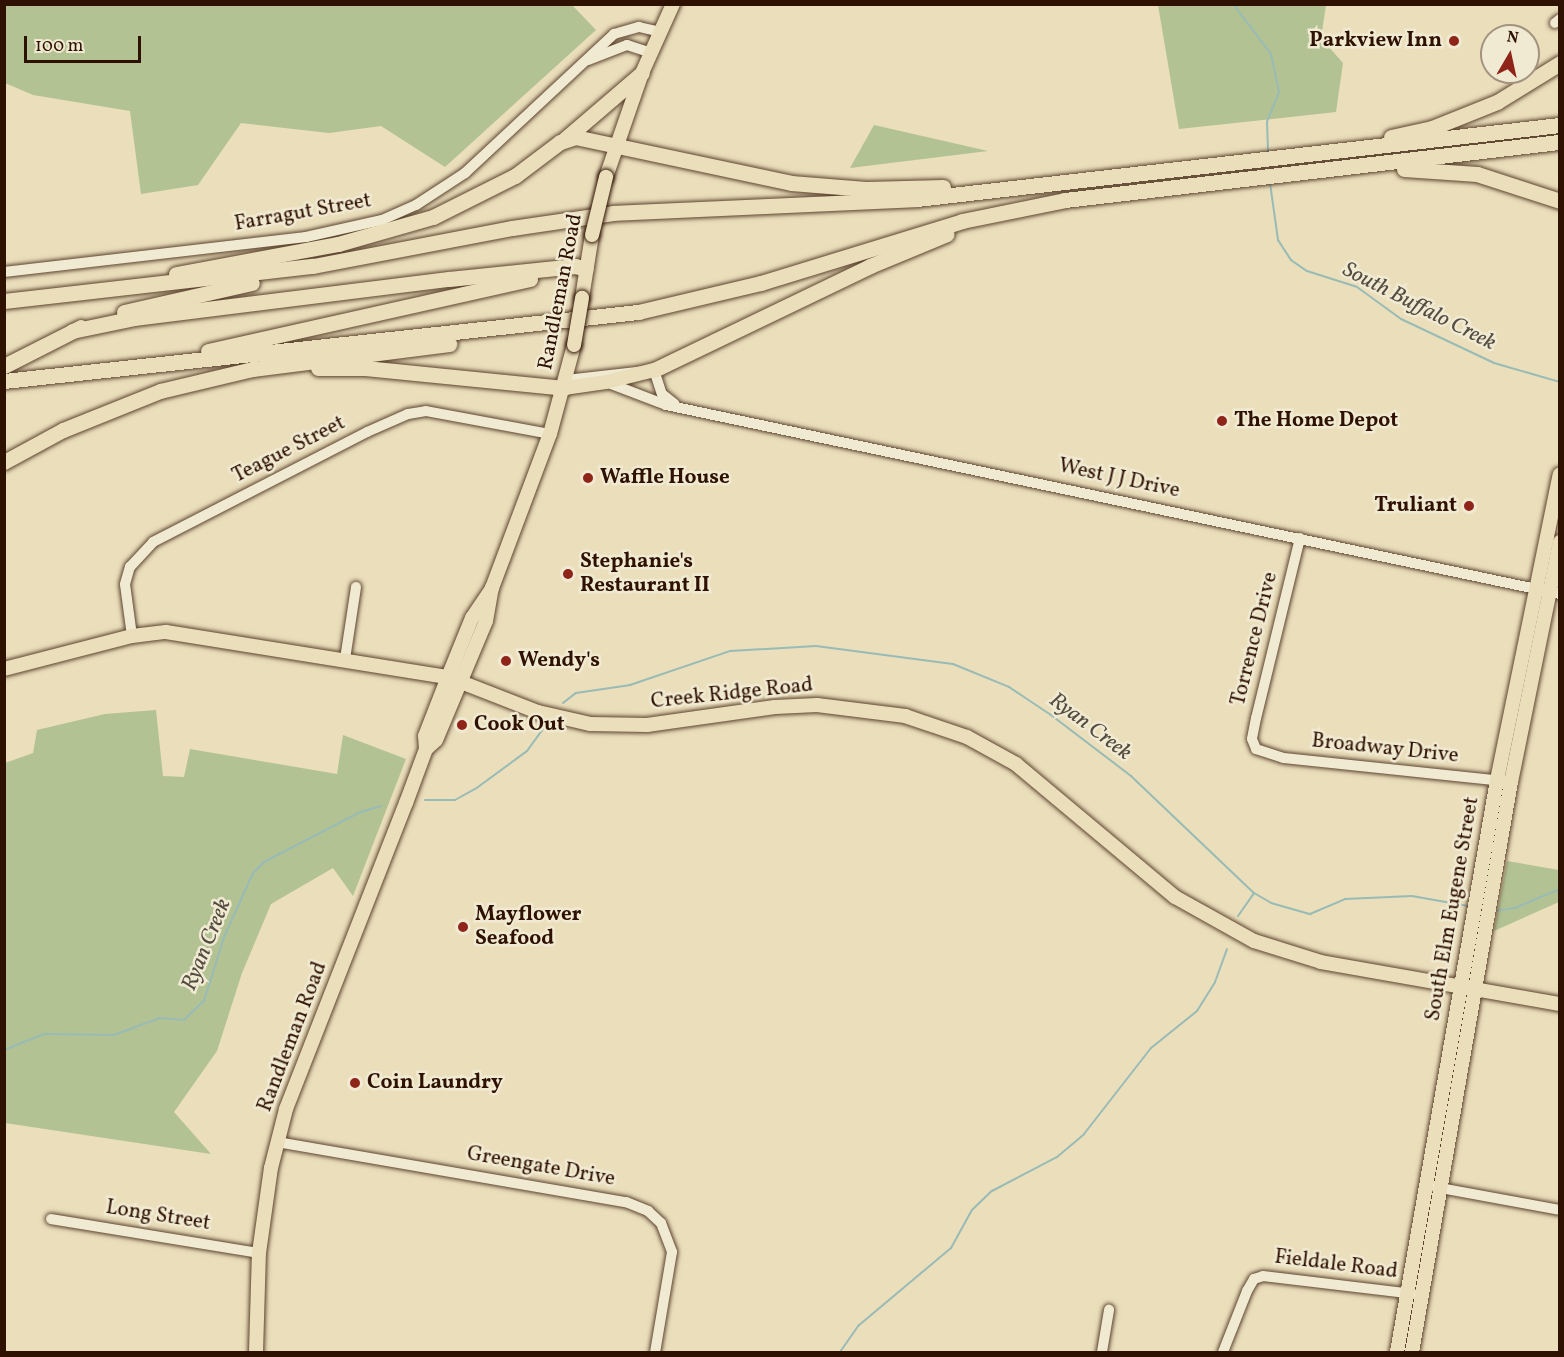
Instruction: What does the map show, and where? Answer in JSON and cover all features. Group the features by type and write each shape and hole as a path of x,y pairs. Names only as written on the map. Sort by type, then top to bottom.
{"highway":[{"path":"1376,147 1395,135 1432,128 1497,102 1560,63"},
{"path":"6,301 338,244 433,217 515,176 560,142 642,73"},
{"path":"6,301 313,266 613,213 869,203 1560,125"},
{"path":"560,142 575,137 791,183 866,189 959,186 991,191"},
{"path":"4,381 557,323 704,298 962,221 1065,200 1560,142"},
{"path":"1378,163 1401,169 1476,174 1560,201"},
{"path":"654,370 870,266 947,235 962,221"},
{"path":"4,366 72,331 142,307 269,280 313,266"},
{"path":"72,331 134,318 437,280 575,266 586,269"},
{"path":"108,369 257,341 482,287 586,269"},
{"path":"4,462 122,404 160,391 252,369 530,334 557,323"},
{"path":"252,369 365,368 565,384"}],"main road":[{"name":"Randleman Road","path":"256,1353 259,1253 277,1142 286,1109 426,749 425,736 454,679 472,618 492,588 550,434 574,345 592,235 606,177 642,73 673,4"},
{"name":"West J J Drive","path":"565,384 606,382 654,370"},
{"name":"South Elm Eugene Street","path":"1487,880 1497,780 1534,589 1560,474"},
{"name":"South Elm Eugene Street","path":"1412,1353 1423,1295 1433,1186 1461,986 1479,926 1487,880 1554,593 1560,542"},
{"name":"Creek Ridge Road","path":"4,669 132,636 166,632 345,659 454,679 538,712 590,724 647,725 775,706 817,705 872,710 926,722 987,747 1032,775 1175,897 1228,930 1321,962 1560,1004"},
{"name":"South Elm Eugene Street","path":"1397,1353 1407,1293 1476,988 1479,926"}],"street":[{"name":"Farragut Street","path":"4,272 306,237 382,220 416,205 465,173 621,30 639,27 661,32"},
{"name":"Farragut Street","path":"588,60 627,45 651,53"},
{"path":"565,384 654,370 662,394 681,407"},
{"name":"West J J Drive","path":"606,382 659,403 1554,593"},
{"name":"Teague Street","path":"132,636 126,584 130,567 153,542 367,432 408,414 426,411 550,434"},
{"name":"Torrence Drive","path":"1256,749 1252,739 1256,718 1300,538"},
{"path":"345,659 356,587"},
{"name":"Broadway Drive","path":"1256,749 1284,758 1511,782"},
{"name":"Greengate Drive","path":"277,1142 626,1202 648,1211 661,1223 672,1252 655,1353"},
{"path":"1433,1186 1560,1210"},
{"name":"Long Street","path":"51,1219 259,1253"},
{"name":"Fieldale Road","path":"1222,1353 1247,1291 1254,1279 1263,1276 1423,1295"},
{"path":"1102,1353 1109,1310"}],"green space":[{"path":"571,4 596,30 445,167 381,126 329,133 241,123 198,185 141,194 130,111 33,95 5,83 5,5"},
{"path":"1158,5 1326,5 1321,38 1343,63 1336,112 1179,129"},
{"path":"874,125 988,151 850,168"},
{"path":"156,710 163,776 184,777 190,749 337,774 343,735 406,759 353,896 333,868 271,904 242,973 217,1051 174,1112 211,1154 5,1123 5,763 33,753 37,730 105,714"},
{"path":"1507,861 1559,870 1559,902 1494,931"}],"waterway":[{"name":"South Buffalo Creek","path":"1233,4 1271,54 1279,92 1267,122 1268,154"},
{"name":"South Buffalo Creek","path":"1270,183 1278,240 1291,260 1307,271 1357,287 1401,319 1494,363 1560,382"},
{"name":"Ryan Creek","path":"563,703 576,693 630,685 730,651 816,646 953,664 1009,687 1051,715 1131,776 1254,893 1271,903 1310,914 1345,899 1412,896 1468,906"},
{"name":"Ryan Creek","path":"425,800 455,800 478,787 527,751 545,726"},
{"name":"Ryan Creek","path":"4,1050 44,1034 114,1035 160,1018 184,1020 204,1001 224,937 253,873 264,862 358,813 381,806"},
{"name":"Ryan Creek","path":"1495,911 1515,908 1560,889"},
{"path":"1238,916 1254,893"},
{"path":"840,1352 858,1326 951,1248 972,1210 992,1191 1057,1157 1084,1134 1151,1048 1197,1011 1215,982 1227,949"}],"place":[{"name":"Parkview Inn","path":"1454,41"},
{"name":"The Home Depot","path":"1222,421"},
{"name":"Waffle House","path":"588,478"},
{"name":"Truliant","path":"1469,506"},
{"name":"Stephanie's Restaurant II","path":"568,574"},
{"name":"Wendy's","path":"506,661"},
{"name":"Cook Out","path":"462,725"},
{"name":"Mayflower Seafood","path":"463,927"},
{"name":"Coin Laundry","path":"355,1083"}]}
